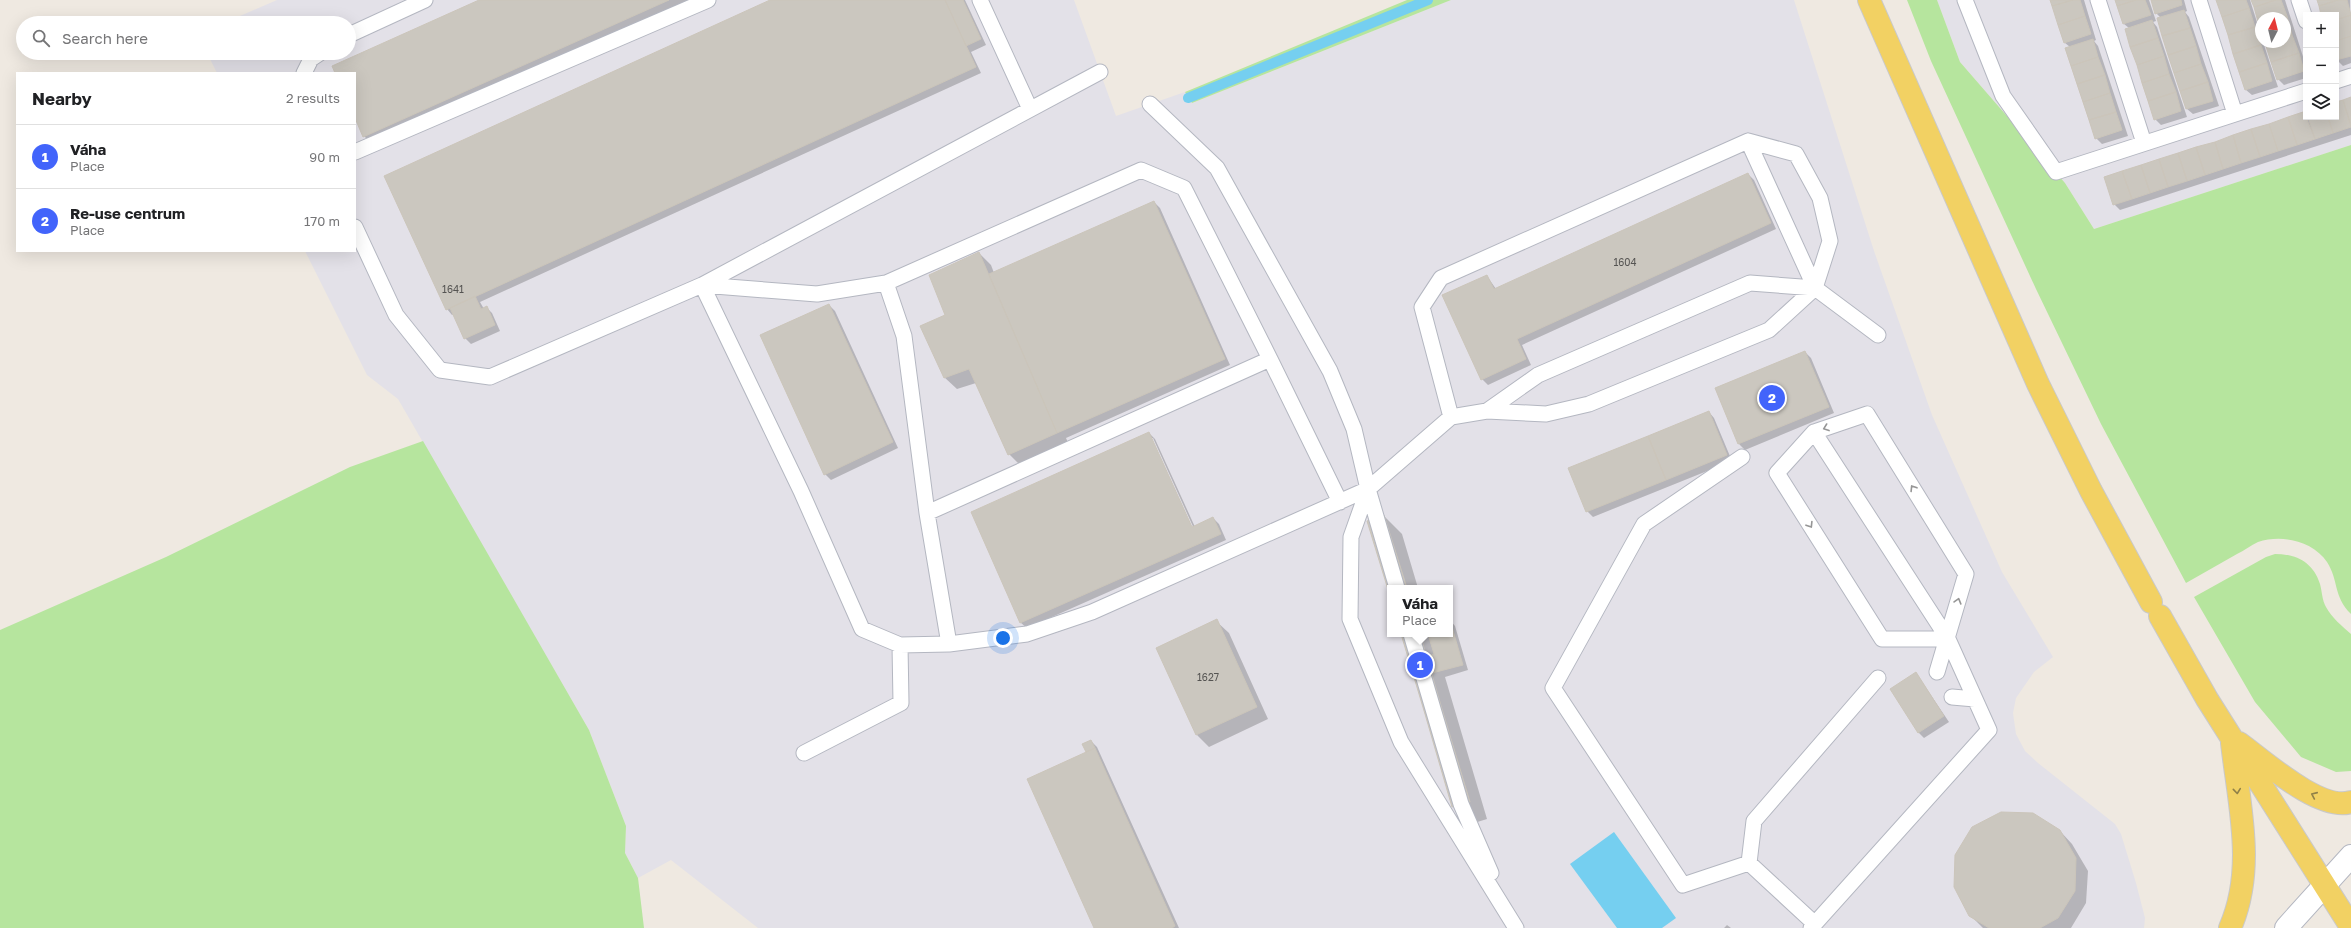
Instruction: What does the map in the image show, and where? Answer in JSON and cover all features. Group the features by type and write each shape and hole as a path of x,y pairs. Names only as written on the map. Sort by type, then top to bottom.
{"main road":[{"path":"1868,0 2038,384 2091,491 2156,609 2232,738 2351,927"},
{"path":"2232,738 2308,792 2337,804 2351,802"},
{"path":"2230,928 2242,892 2245,859 2232,738"}],"street":[{"path":"2286,928 2351,856"}],"lane":[{"path":"356,32 425,0"},
{"path":"356,152 708,0"},
{"path":"980,0 1030,109"},
{"path":"1965,0 2003,96 2056,172 2303,92"},
{"path":"2098,0 2144,143"},
{"path":"2199,0 2235,114"},
{"path":"2299,0 2303,12"},
{"path":"304,72 310,60"},
{"path":"356,229 396,316 440,370 490,377 702,286 1100,72"},
{"path":"2339,80 2351,76"},
{"path":"1150,104 1217,168 1330,371 1354,429 1368,489 1396,585"},
{"path":"702,286 801,491 862,629 900,645 949,644 1027,634 1092,612 1340,502 1368,489 1451,417 1487,411 1546,414 1588,404 1769,330 1815,288 1830,241 1820,198 1796,154 1748,140 1441,278 1422,307 1451,417"},
{"path":"1748,140 1815,288 1878,335"},
{"path":"702,286 817,294 886,283 1141,170 1184,188 1340,502"},
{"path":"886,283 904,336 927,512 949,644"},
{"path":"1487,411 1538,375 1750,283 1815,288"},
{"path":"927,512 1270,359"},
{"path":"1937,672 1948,639 1966,574 1867,414 1814,432 1777,473 1882,639 1948,639"},
{"path":"1749,863 1813,926 1989,730 1948,639 1814,432"},
{"path":"1742,457 1644,524 1553,688 1683,885 1749,863"},
{"path":"1368,489 1351,537 1350,619 1401,742 1511,926"},
{"path":"1411,637 1461,804 1511,926"},
{"path":"804,753 901,703 900,645"},
{"path":"1749,863 1754,821 1878,678"},
{"path":"1952,697 1975,699"}],"shaded area":[{"path":"277,0 1074,0 1116,116 1185,92 1192,103 1451,0 1794,0 1874,251 1932,415 2002,572 2053,657 2034,672 2016,698 2013,713 2016,734 2025,751 2038,763 2115,824 2121,834 2136,883 2145,918 2144,928 758,928 671,860 638,878 625,853 626,826 589,730 398,399 367,375 306,252 356,252 356,72 216,72 210,60 356,60 356,16 240,16"},
{"path":"1937,0 2351,0 2351,145 2094,229 2065,183 1960,62"}],"green space":[{"path":"1407,0 1451,0 1192,103 1185,92"},
{"path":"1907,0 1937,0 1960,62 2065,183 2094,229 2351,145 2351,614 2341,601 2331,569 2327,562 2314,549 2305,544 2287,539 2258,542 2186,583 2101,424 2036,289 1931,61"},
{"path":"423,441 589,730 626,826 625,853 638,878 644,928 0,928 0,630 166,557 350,467"},
{"path":"2275,554 2283,554 2297,558 2313,570 2320,584 2328,611 2337,622 2351,634 2351,771 2336,772 2301,757 2255,702 2194,597 2266,557"}],"water":[{"path":"1614,832 1676,918 1662,928 1617,928 1570,864"}],"building":[{"path":"479,0 669,0 363,137 356,120 356,72 335,72 332,66 345,60 356,60 356,55"},
{"path":"770,0 945,0 976,67 446,310 384,176"},
{"path":"945,0 963,0 981,39 966,46"},
{"path":"2050,0 2073,0 2052,6"},
{"path":"2073,0 2080,0 2085,16 2058,25 2052,6"},
{"path":"2115,0 2136,0 2117,6"},
{"path":"2136,0 2145,0 2151,15 2123,24 2117,6"},
{"path":"2151,0 2181,0 2182,5 2155,14"},
{"path":"2216,0 2246,0 2249,8 2222,17"},
{"path":"2251,0 2276,0 2254,7"},
{"path":"2276,0 2281,0 2286,12 2255,12 2254,7"},
{"path":"2317,0 2338,0 2319,6"},
{"path":"2338,0 2347,0 2351,15 2339,19 2339,12 2320,12 2319,6"},
{"path":"2249,8 2255,27 2228,35 2222,17"},
{"path":"2184,10 2190,28 2162,36 2157,18"},
{"path":"2351,15 2351,36 2339,40 2339,19"},
{"path":"2085,16 2091,34 2064,43 2058,25"},
{"path":"2152,20 2158,38 2130,47 2125,29"},
{"path":"2255,27 2255,47 2233,54 2228,35"},
{"path":"2190,28 2196,46 2168,55 2162,36"},
{"path":"2291,35 2299,53 2271,62 2267,48 2291,48"},
{"path":"2351,36 2351,56 2339,59 2339,40"},
{"path":"2158,38 2164,56 2137,65 2130,47"},
{"path":"2093,39 2098,57 2071,66 2065,48"},
{"path":"2196,46 2201,64 2174,73 2168,55"},
{"path":"2255,47 2262,48 2267,63 2239,72 2233,54"},
{"path":"2299,53 2303,71 2277,80 2271,62"},
{"path":"2164,56 2169,74 2142,83 2137,65"},
{"path":"2098,57 2105,75 2077,84 2071,66"},
{"path":"2267,63 2272,81 2245,90 2239,72"},
{"path":"2201,64 2208,82 2180,91 2174,73"},
{"path":"2169,74 2176,92 2148,101 2142,83"},
{"path":"2105,75 2110,93 2083,102 2077,84"},
{"path":"2208,82 2213,101 2186,109 2180,91"},
{"path":"2176,92 2181,111 2154,120 2148,101"},
{"path":"2110,93 2116,112 2089,120 2083,102"},
{"path":"2351,97 2351,125 2343,100"},
{"path":"2343,100 2351,127 2333,133 2329,120 2339,120 2339,101"},
{"path":"2116,112 2122,130 2095,139 2089,120"},
{"path":"2303,112 2303,120 2307,120 2315,139 2297,145 2288,117"},
{"path":"2288,117 2297,145 2278,151 2269,124"},
{"path":"2309,120 2329,120 2333,133 2315,139"},
{"path":"2269,124 2278,151 2260,157 2251,129"},
{"path":"2251,129 2260,157 2241,163 2233,135"},
{"path":"2233,135 2241,163 2223,169 2215,142"},
{"path":"2215,142 2223,169 2205,175 2196,147"},
{"path":"2196,147 2205,175 2187,181 2178,153"},
{"path":"2178,153 2187,181 2168,187 2159,159"},
{"path":"2159,159 2168,187 2150,193 2141,165"},
{"path":"2141,165 2150,193 2132,199 2122,171"},
{"path":"2122,171 2132,199 2113,205 2104,177"},
{"path":"1748,173 1771,223 1517,339 1526,359 1481,380 1442,295 1487,275 1494,289"},
{"path":"1154,201 1225,359 1057,433 989,274"},
{"path":"979,252 1057,433 1008,455 969,369 944,378 920,326 945,315 929,275"},
{"path":"475,296 481,309 487,306 495,325 464,339 450,308"},
{"path":"829,304 893,442 824,475 760,335"},
{"path":"1805,351 1829,407 1738,444 1715,388"},
{"path":"1709,411 1727,455 1666,480 1648,436"},
{"path":"1149,432 1192,527 1213,517 1221,534 1020,623 971,512"},
{"path":"1648,436 1666,480 1586,512 1568,468"},
{"path":"1384,515 1406,585 1387,585 1387,586 1367,521"},
{"path":"1217,619 1257,707 1196,735 1156,648"},
{"path":"1453,630 1463,665 1432,673 1427,657 1434,654 1429,637 1453,637"},
{"path":"1402,637 1421,637 1442,709 1425,714"},
{"path":"1916,672 1944,716 1918,733 1890,689"},
{"path":"1442,709 1470,802 1452,807 1425,714"},
{"path":"1091,740 1095,748 1086,752 1082,744"},
{"path":"1095,748 1175,926 1172,928 1094,928 1027,779"},
{"path":"2001,812 2033,813 2060,830 2076,858 2075,891 2058,918 2040,928 1989,928 1969,916 1954,887 1955,855 1972,827"}],"waterway":[{"path":"1188,98 1428,0"}],"place":[{"name":"Re-use centrum","path":"1772,398"},
{"name":"Váha","path":"1420,665"}]}
